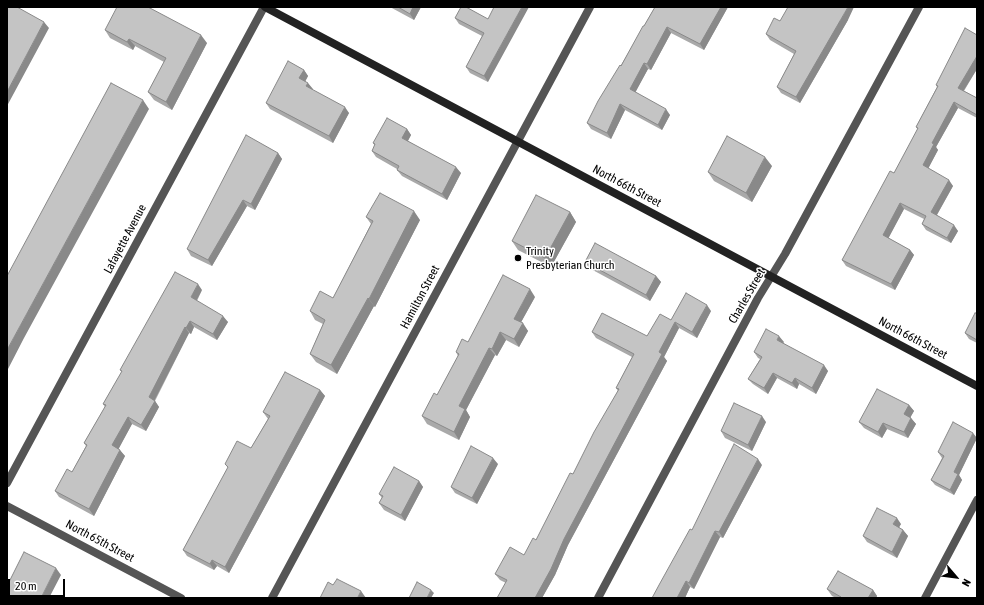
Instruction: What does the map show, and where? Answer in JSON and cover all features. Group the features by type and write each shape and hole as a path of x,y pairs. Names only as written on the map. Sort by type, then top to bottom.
{"street":[{"name":"North 66th Street","path":"264,7 977,386"},
{"name":"Lafayette Avenue","path":"7,482 264,7"},
{"name":"Hamilton Street","path":"272,598 590,7"},
{"name":"Charles Street","path":"598,598 750,312 785,254 919,7"},
{"path":"925,598 977,500"},
{"name":"North 65th Street","path":"7,506 181,598"}],"building":[{"path":"7,7 17,7 44,22 7,92"},
{"path":"117,7 148,7 201,35 166,102 148,92 166,58 129,39 127,42 105,30"},
{"path":"398,7 413,7 410,14"},
{"path":"461,7 466,7 488,19 494,7 522,7 484,76 466,67 484,33 455,18"},
{"path":"655,7 721,7 700,44 667,27 647,64 644,63 630,89 666,109 658,125 620,104 607,133 587,123 598,101 620,65 621,66"},
{"path":"788,7 848,7 796,97 777,87 796,51 766,34 774,18 780,21"},
{"path":"965,28 977,35 977,56 958,88 977,98 977,115 954,102 932,143 934,144 923,165 949,180 931,212 954,225 947,238 922,224 926,216 900,203 883,235 910,250 891,284 842,260 890,171 894,173 918,128 916,127 938,86 936,85"},
{"path":"288,61 304,70 299,78 308,83 306,86 345,107 329,136 266,103"},
{"path":"111,83 143,100 7,350 7,276"},
{"path":"387,118 407,129 402,138 456,167 442,194 397,170 399,166 372,151 375,144 373,143"},
{"path":"246,135 278,153 251,204 243,200 208,260 187,249"},
{"path":"727,136 765,157 746,193 708,172"},
{"path":"380,193 414,211 369,299 368,298 331,365 310,354 325,320 310,311 320,291 333,298 373,221 366,217"},
{"path":"536,195 570,212 545,258 512,241"},
{"path":"595,243 656,276 646,295 585,262"},
{"path":"175,272 198,284 191,297 223,316 213,334 190,321 186,328 185,327 149,397 155,401 141,425 128,417 112,445 120,450 89,509 55,491 67,469 72,472 87,445 84,443 106,405 103,404 122,371 120,370"},
{"path":"503,275 530,289 514,319 523,323 514,339 500,332 492,349 489,348 459,406 465,409 454,432 422,416 434,393 437,395 459,354 456,352 462,339 468,342"},
{"path":"686,293 707,305 692,332 675,322 659,352 662,354 564,539 551,569 535,598 497,598 507,580 495,574 510,547 524,555 533,538 536,540 570,473 573,474 594,432 619,389 616,388 634,354 592,332 602,313 647,336 660,314 671,320"},
{"path":"975,313 977,313 977,340 965,333"},
{"path":"766,329 779,336 777,340 824,365 812,388 795,378 792,383 773,373 764,388 748,379 762,357 754,352"},
{"path":"285,372 320,390 225,567 212,560 210,564 183,550 228,467 225,464 237,441 251,448 270,416 263,412"},
{"path":"877,389 909,405 904,414 911,418 904,432 883,423 878,432 859,422"},
{"path":"734,403 762,416 748,445 721,431"},
{"path":"953,422 973,433 954,472 958,474 950,490 931,480 944,456 938,452"},
{"path":"734,444 758,459 719,532 715,531 689,583 686,581 677,598 652,598 690,529 692,530"},
{"path":"471,446 493,458 472,498 451,487"},
{"path":"394,467 419,481 401,515 379,503 383,496 379,494"},
{"path":"877,508 897,518 893,524 903,530 892,552 863,536"},
{"path":"24,552 56,568 41,598 7,598 7,586"},
{"path":"838,571 873,590 868,598 841,598 827,589"},
{"path":"337,579 361,591 358,597 359,598 320,598 328,582 333,585"},
{"path":"417,582 431,590 427,598 409,598"}],"place":[{"name":"Trinity Presbyterian Church","path":"518,258"}]}
